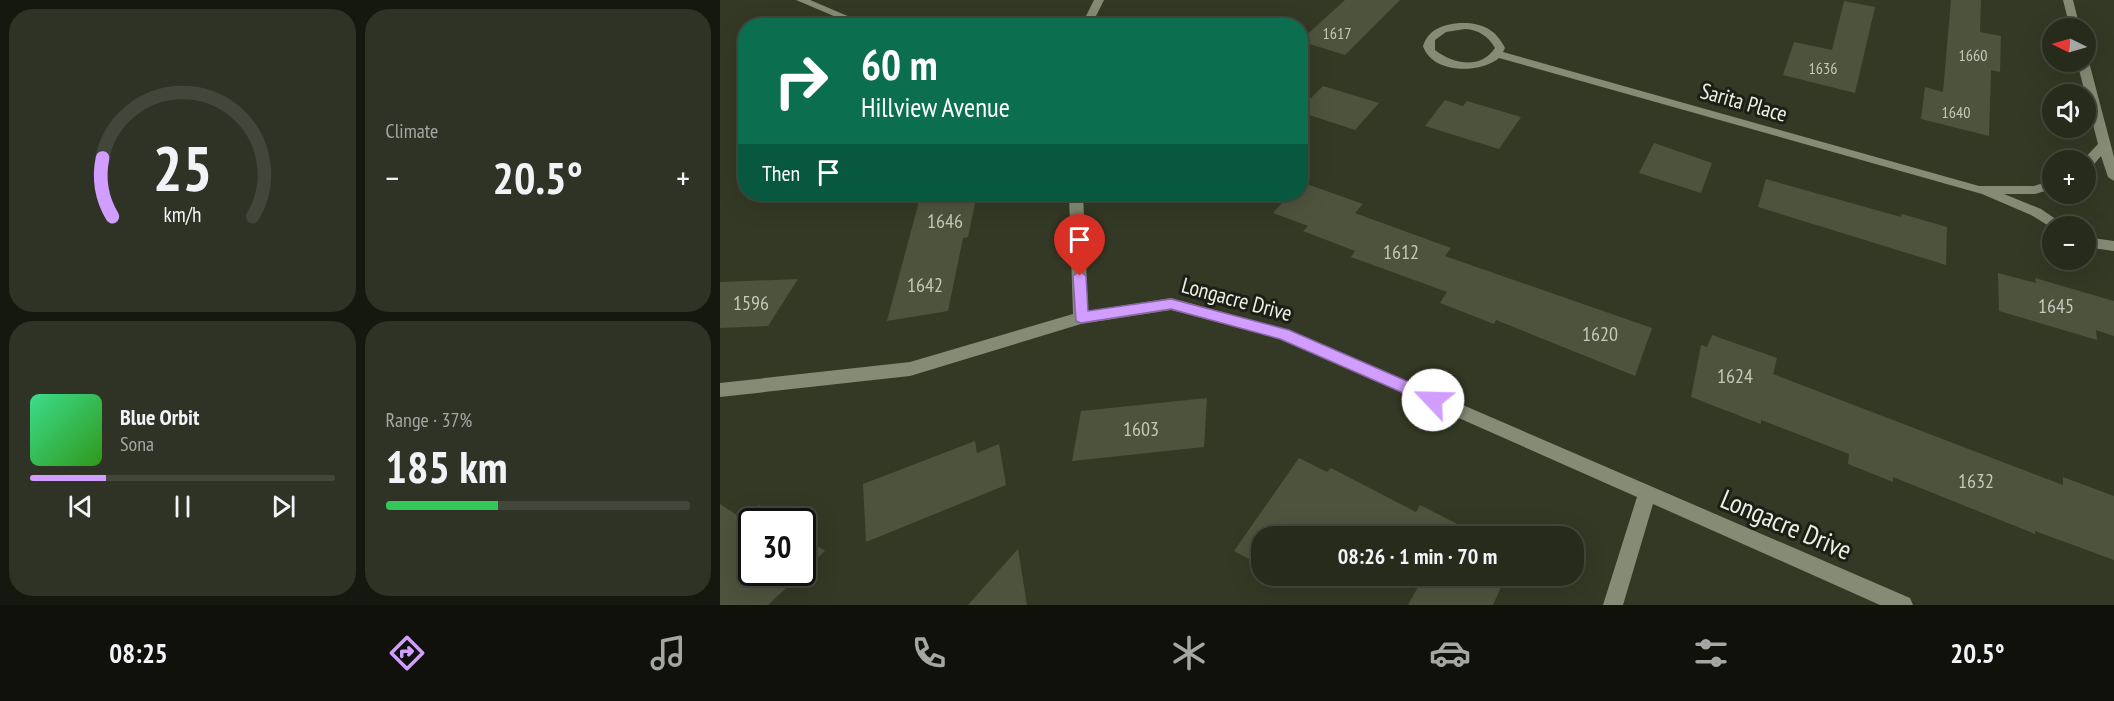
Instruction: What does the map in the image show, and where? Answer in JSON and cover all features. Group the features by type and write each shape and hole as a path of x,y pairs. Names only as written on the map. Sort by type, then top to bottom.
{"street":[{"path":"801,0 847,18"},
{"path":"1090,18 1099,0"},
{"path":"2067,0 2072,18"},
{"path":"1476,27 1494,36 1500,48 1497,54 1481,64 1457,65 1436,58 1428,46 1434,34 1443,29 1476,27"},
{"name":"Sarita Place","path":"1497,54 1979,190 2043,216"},
{"path":"2086,72 2114,177"},
{"path":"2096,154 2104,146"},
{"name":"Sarita Place","path":"1979,190 2035,190 2042,188"},
{"path":"1076,201 1081,318"},
{"path":"2096,244 2114,246"},
{"name":"Longacre Drive","path":"720,390 910,369 1081,318 1171,304 1284,334 1903,605"},
{"path":"1613,605 1647,494"}],"building":[{"path":"1345,0 1400,0 1345,55 1308,43 1308,34"},
{"path":"1951,0 1981,0 1980,32 2001,36 2000,72 1991,70 1989,136 1921,119 1925,87 1943,92"},
{"path":"1844,1 1875,7 1855,93 1783,75 1794,42 1832,50"},
{"path":"1323,86 1379,103 1355,130 1308,115 1308,101"},
{"path":"1445,100 1463,106 1467,101 1521,117 1499,149 1425,126"},
{"path":"1654,143 1712,163 1701,193 1639,173"},
{"path":"1766,179 1901,217 1902,214 1947,227 1946,265 1758,207"},
{"path":"1308,184 1363,204 1355,213 1451,248 1445,256 1652,328 1635,376 1496,320 1494,324 1440,303 1447,292 1351,257 1355,251 1303,231 1308,226 1273,213 1284,201 1308,201"},
{"path":"919,201 976,201 968,237 963,238 948,311 887,321"},
{"path":"1998,273 2036,283 2035,278 2114,301 2114,336 2096,330 2097,340 1999,311"},
{"path":"798,279 768,326 720,328 720,282"},
{"path":"1712,335 1777,358 1773,374 2063,485 2063,477 2114,496 2114,560 2035,531 2035,534 1893,477 1893,482 1848,464 1849,454 1761,420 1761,424 1691,397 1701,345 1707,347"},
{"path":"1207,398 1204,447 1072,461 1081,411"},
{"path":"975,441 977,453 999,444 1006,485 866,542 863,484"},
{"path":"1299,458 1327,472 1331,468 1416,512 1420,505 1461,526 1251,526"},
{"path":"720,504 738,516 738,586 788,586 768,605 720,605"},
{"path":"1251,527 1251,560 1234,551"},
{"path":"816,545 825,551 816,559"},
{"path":"1018,549 1027,605 968,605"},
{"path":"1416,586 1502,586 1493,605 1408,605 1418,587"}],"route":[{"path":"1080,276 1081,318 1171,304 1284,334 1433,400"}]}
